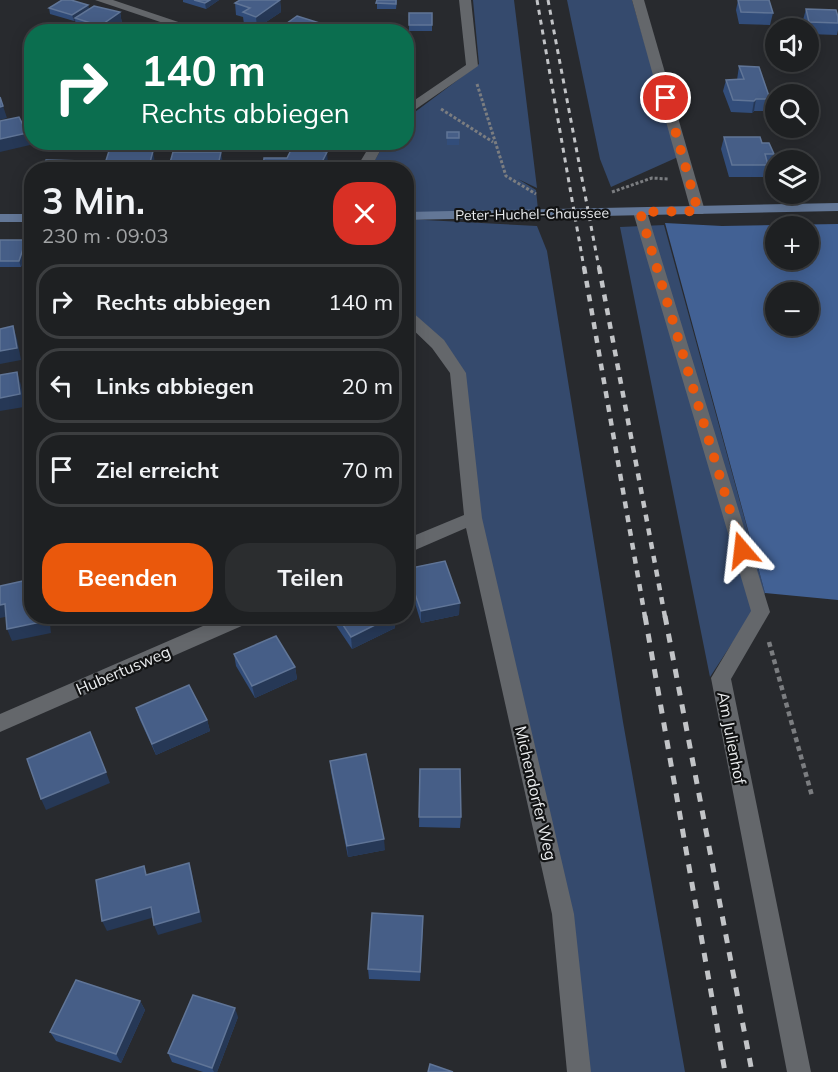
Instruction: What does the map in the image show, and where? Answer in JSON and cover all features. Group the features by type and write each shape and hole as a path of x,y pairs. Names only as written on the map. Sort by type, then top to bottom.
{"street":[{"path":"101,0 178,24"},
{"path":"414,106 472,66 465,0"},
{"path":"638,0 698,211"},
{"path":"414,96 423,99"},
{"name":"Peter-Huchel-Chaussee","path":"414,216 838,207"},
{"path":"640,212 761,612"},
{"path":"0,218 24,218"},
{"name":"Michendorfer Weg","path":"414,322 438,344 458,373 473,518 563,914 579,1072"},
{"path":"414,544 473,518"},
{"name":"Am Julienhof","path":"761,612 721,678 799,1072"},
{"name":"Hubertusweg","path":"0,723 228,624"}],"path":[{"path":"472,66 506,176 541,198"},
{"path":"423,99 455,116 494,142"},
{"path":"606,194 652,178 690,180"},
{"path":"761,612 812,796"}],"shaded area":[{"path":"473,0 514,0 537,188 518,179 536,190 538,210 414,213 414,162 374,162 381,150 414,150 414,113 479,64"},
{"path":"567,0 632,0 678,157 611,187 600,159"},
{"path":"414,219 537,226 547,251 623,722 685,1072 579,1072 563,914 473,518 458,373 414,319"},
{"path":"665,223 765,225 765,270 819,270 819,224 838,224 838,600 765,593"},
{"path":"664,225 765,593 710,677 620,227"}],"building":[{"path":"62,0 88,5 72,15 49,8"},
{"path":"194,0 210,0 205,3"},
{"path":"240,0 280,0 256,17 243,12 250,8 235,3"},
{"path":"377,0 396,0 396,4 376,3"},
{"path":"738,0 769,0 773,13 741,12"},
{"path":"94,6 120,12 103,24 94,24 75,18"},
{"path":"806,9 836,10 838,23 819,22 819,18 808,18"},
{"path":"409,13 432,13 432,25 409,24"},
{"path":"297,16 323,24 286,24"},
{"path":"739,66 759,67 765,84 765,99 733,100 726,80 744,79"},
{"path":"19,117 24,127 24,134 0,139 0,121"},
{"path":"447,132 459,132 459,138 447,138"},
{"path":"724,137 760,137 762,143 769,143 772,150 765,150 765,165 732,165"},
{"path":"291,150 327,152 322,162 264,162 264,158 287,158"},
{"path":"109,151 153,151 150,162 106,162"},
{"path":"173,152 221,152 219,162 170,162"},
{"path":"46,160 83,161 83,162 45,162"},
{"path":"0,240 24,240 19,261 0,261"},
{"path":"13,326 17,348 0,351 0,329"},
{"path":"17,372 20,394 0,398 0,375"},
{"path":"445,561 460,603 421,611 414,591 414,567"},
{"path":"24,581 24,624 31,624 7,629 5,604 0,605 0,586"},
{"path":"342,624 377,624 351,637"},
{"path":"276,636 295,667 252,686 234,654"},
{"path":"189,685 207,720 152,744 136,708"},
{"path":"90,732 106,772 41,799 27,759"},
{"path":"366,754 384,839 347,846 330,761"},
{"path":"420,769 460,769 461,817 419,817"},
{"path":"189,863 199,912 154,925 151,907 102,921 96,880 144,866 146,875"},
{"path":"372,913 423,916 420,972 368,969"},
{"path":"76,980 140,1001 116,1054 50,1032"},
{"path":"193,995 235,1008 212,1068 168,1053"},
{"path":"430,1064 453,1072 428,1072"}],"railway":[{"path":"537,0 584,268"},
{"path":"548,0 599,268"},
{"path":"584,267 645,617"},
{"path":"599,267 665,617"},
{"path":"645,616 725,1072"},
{"path":"665,616 752,1072"}],"route":[{"path":"666,98 698,211 640,212 742,550"}]}
